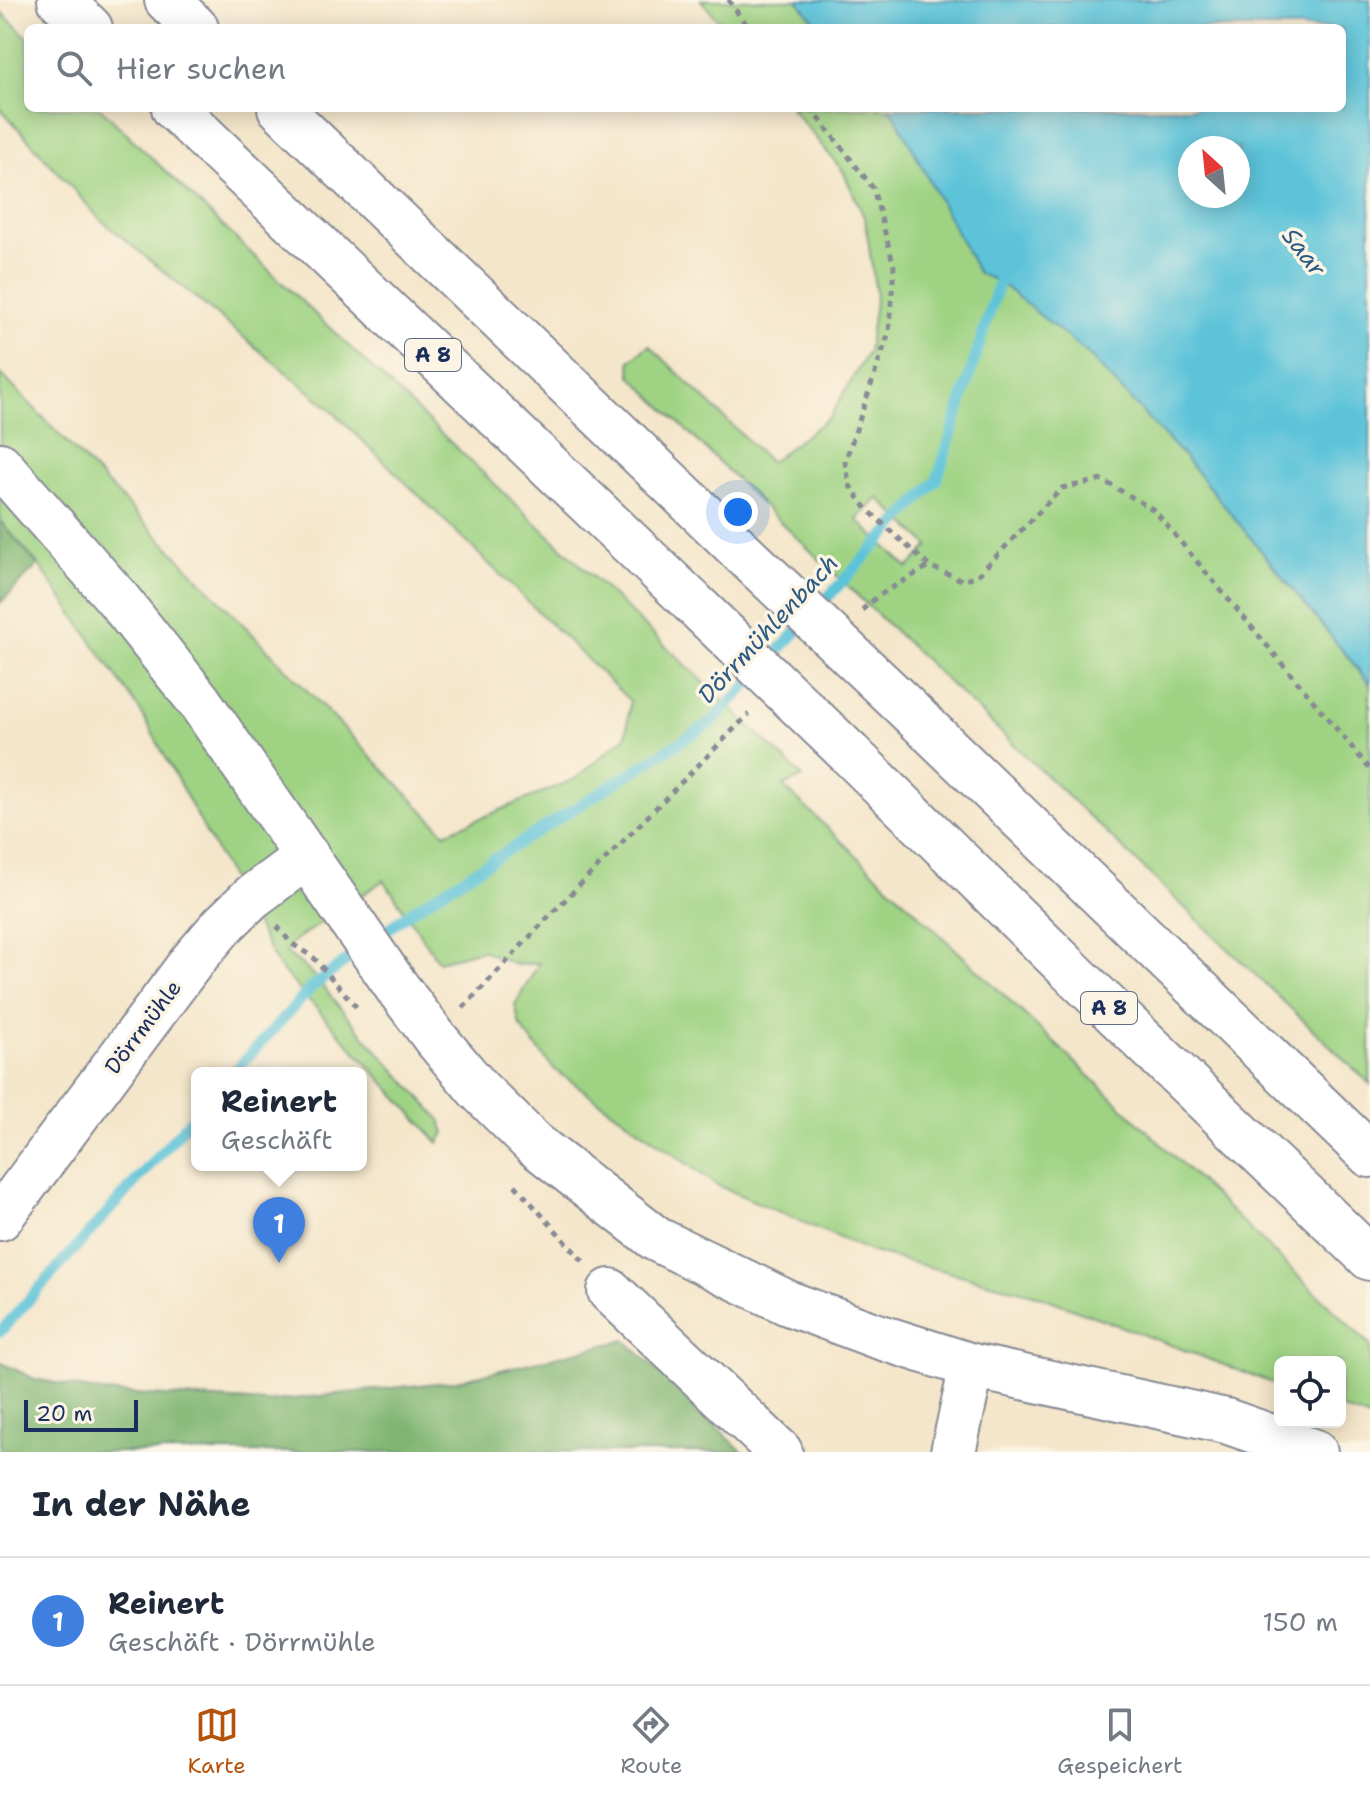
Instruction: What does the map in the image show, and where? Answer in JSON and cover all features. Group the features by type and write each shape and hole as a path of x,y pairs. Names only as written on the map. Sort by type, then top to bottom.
{"main road":[{"path":"60,0 86,24"},
{"path":"167,0 192,24"},
{"name":"A 8","path":"178,112 692,602 1370,1258"},
{"path":"284,112 1370,1155"},
{"path":"0,465 117,598 199,701 396,986 478,1089 534,1144 656,1239 788,1303 874,1335 972,1366 1226,1421 1315,1452"},
{"name":"Dörrmühle","path":"0,1218 193,960 252,897 307,856"},
{"path":"610,1291 780,1452"},
{"path":"953,1452 972,1366"}],"path":[{"path":"728,0 746,24"},
{"path":"814,112 873,188 894,266 889,332 845,462 850,486 867,509 929,566 964,581 980,573 1062,488 1102,480 1154,510 1370,769"},
{"path":"855,617 878,596 929,566"},
{"path":"435,1038 554,911 752,712"},
{"path":"291,943 314,958 358,1010"}],"green space":[{"path":"701,0 797,0 818,24 722,24"},
{"path":"0,11 24,34 24,112 104,112 803,777 783,786 1370,1345 1370,1419 1346,1410 1346,1356 1274,1356 1274,1384 1037,1295 872,1252 717,1185 554,1069 520,1026 515,1005 539,963 516,965 482,950 438,961 384,880 291,943 286,953 312,974 440,1119 445,1133 439,1143 278,966 141,712 39,565 0,521 0,373 445,833 575,779 626,736 630,701 327,406 100,219 0,108"},
{"path":"794,112 892,112 978,273 999,282 1087,353 1187,460 1370,684 1370,1084 631,376 630,361 649,345 770,462 830,417 868,352 876,294 865,219 843,171","holes":["878,498 929,546 908,568 857,520"]},
{"path":"0,521 38,565 0,603"},
{"path":"625,1340 743,1452 0,1452 0,1362 35,1379 101,1392 266,1402 455,1381"}],"water":[{"name":"Saar","path":"797,0 1370,0 1370,684 1187,460 1087,353 999,282 978,273 892,112 1346,112 1346,24 818,24"}],"waterway":[{"name":"Dörrmühlenbach","path":"815,611 937,480 999,282 1000,270"},
{"name":"Dörrmühlenbach","path":"766,664 804,624"},
{"name":"Dörrmühlenbach","path":"375,939 413,910 712,722 755,677"},
{"name":"Dörrmühlenbach","path":"239,1067 313,986 362,949"},
{"name":"Dörrmühlenbach","path":"0,1332 191,1120"}],"place":[{"name":"Reinert","path":"279,1263"}]}
